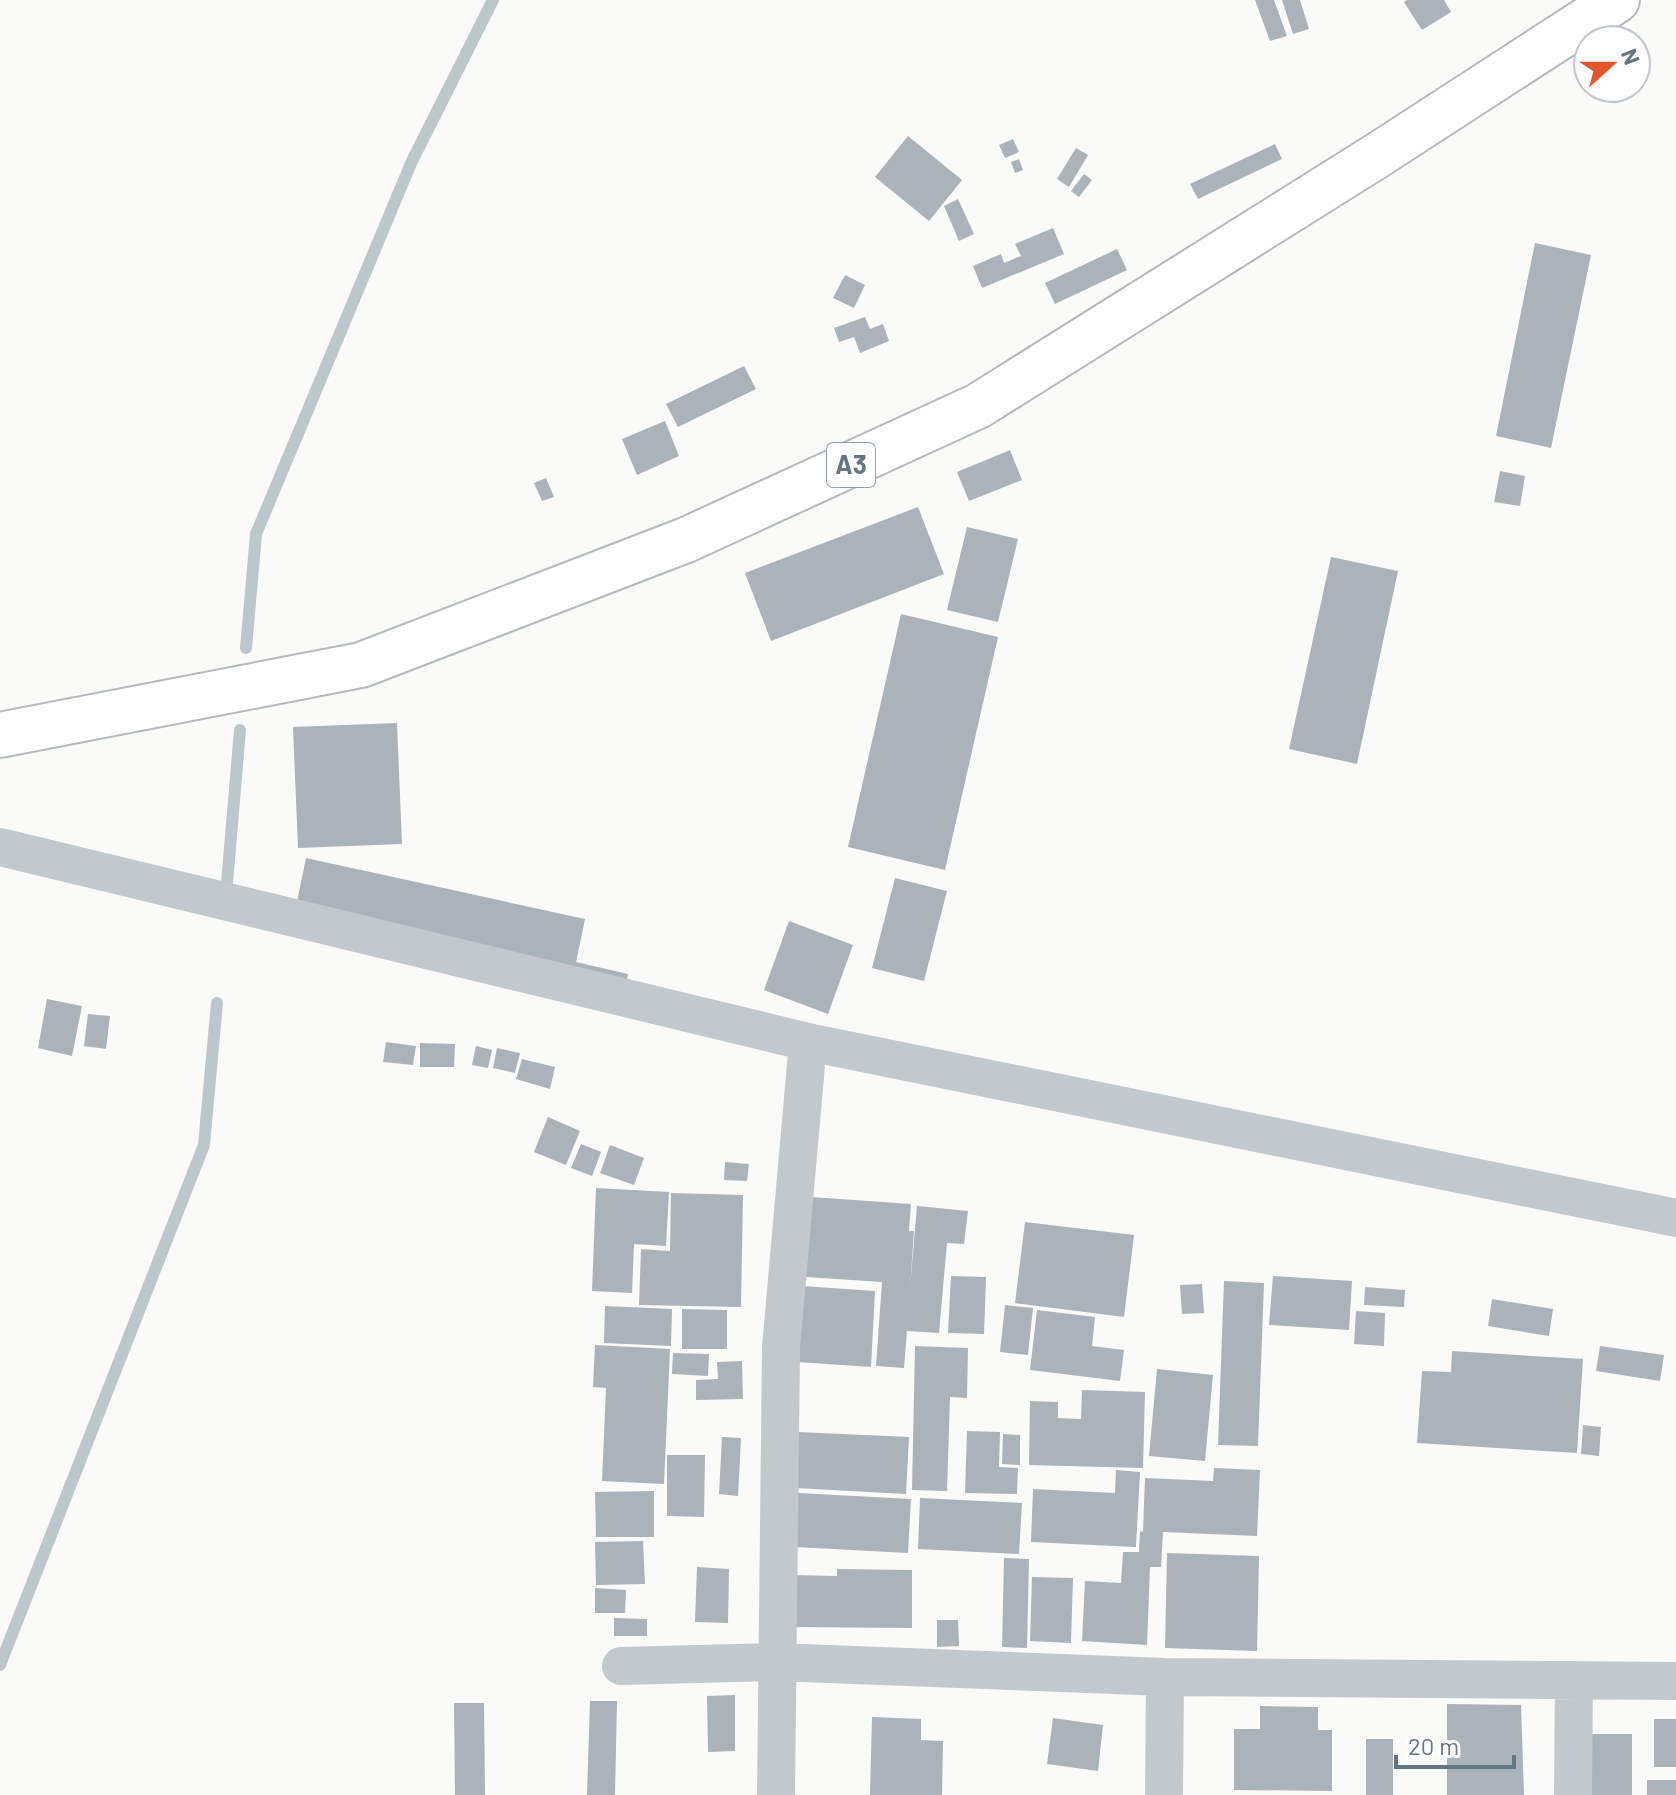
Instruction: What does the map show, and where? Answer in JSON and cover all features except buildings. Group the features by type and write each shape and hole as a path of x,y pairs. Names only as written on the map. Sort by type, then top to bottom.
{"highway":[{"name":"A3","path":"0,735 361,665 686,540 978,406 1365,163 1617,0"}],"street":[{"path":"0,847 808,1042 1676,1218"},
{"path":"776,1795 781,1348 808,1042"},
{"path":"621,1666 776,1662 1165,1677 1676,1681"},
{"path":"1164,1795 1165,1677"},
{"path":"1573,1795 1574,1680"}],"waterway":[{"path":"246,648 256,534 412,161 493,0"},
{"path":"227,883 240,730"},
{"path":"0,1665 204,1145 217,1003"}]}
